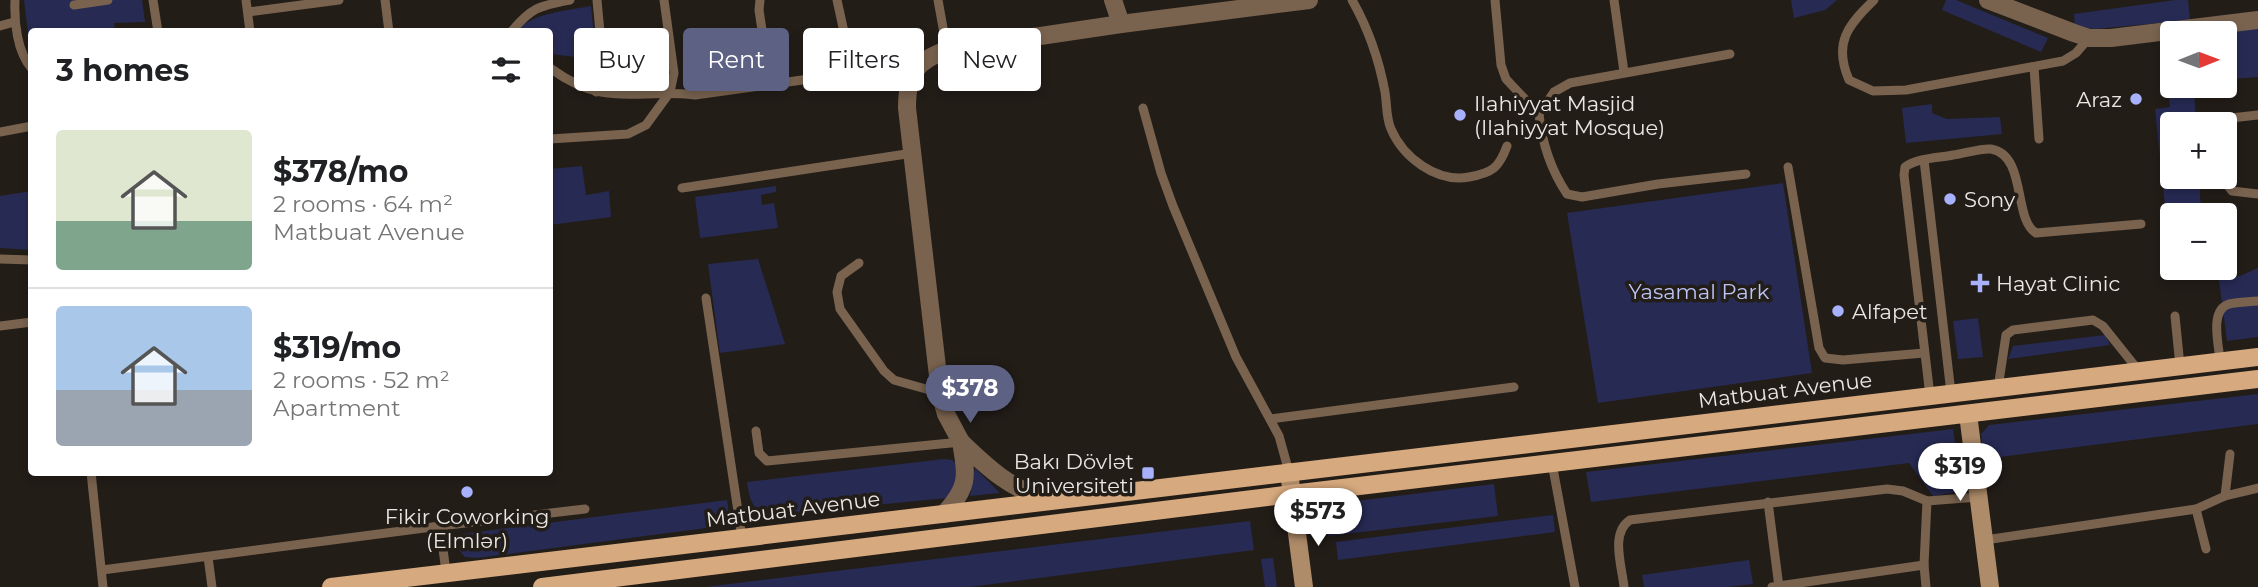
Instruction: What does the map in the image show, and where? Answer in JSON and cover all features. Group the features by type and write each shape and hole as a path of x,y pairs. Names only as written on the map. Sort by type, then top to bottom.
{"main road":[{"name":"Matbuat Avenue","path":"331,587 2258,357"},
{"path":"542,587 2258,379"}],"street":[{"path":"1113,0 1121,24"},
{"path":"1041,36 1309,0"},
{"path":"1988,0 2089,38 2111,38 2258,20"},
{"path":"907,91 940,393 946,414 961,442 994,474 1008,484 1047,501"},
{"path":"1968,414 1990,587"},
{"path":"944,514 960,497 964,485 965,464 961,442"},
{"path":"1289,472 1304,587"}],"lane":[{"path":"15,0 14,22 28,65"},
{"path":"74,5 108,0"},
{"path":"153,0 157,28"},
{"path":"246,0 249,28"},
{"path":"247,12 340,0"},
{"path":"385,0 388,28"},
{"path":"514,28 527,13 570,0"},
{"path":"596,92 603,65 597,0"},
{"path":"553,139 628,134 646,125 670,92 674,73 664,0"},
{"path":"760,0 762,28"},
{"path":"838,0 844,28"},
{"path":"938,0 943,28"},
{"path":"1352,0 1370,38 1384,89 1390,127 1401,148 1423,167 1444,175 1465,178 1487,173 1501,164 1507,146"},
{"path":"1495,0 1501,65 1506,79 1539,114 1542,138 1556,177 1567,194 1582,197 1658,184 1746,174"},
{"path":"1614,0 1624,72"},
{"path":"1874,0 1854,20 1844,40 1842,63 1849,80 1873,91 1906,90 2063,61 2076,53 2089,38"},
{"path":"0,26 14,22"},
{"path":"1539,114 1554,92 1570,83 1730,54"},
{"path":"2034,67 2039,139"},
{"path":"553,70 570,83 596,92 638,95 670,92 695,95 722,91"},
{"path":"1143,108 1161,173 1184,231 1236,357 1286,454 1289,472"},
{"path":"2237,117 2258,115"},
{"path":"0,132 28,127"},
{"path":"1930,396 1905,167 1924,160 1992,149 2010,164 2017,181 2027,226 2036,233 2141,223"},
{"path":"682,188 913,153"},
{"path":"1924,160 1951,393"},
{"path":"1788,167 1819,348 1825,358 1843,360 1924,354"},
{"path":"2230,189 2258,194"},
{"path":"0,259 28,260"},
{"path":"859,263 841,276 837,292 840,309 884,371 894,380 940,393"},
{"path":"706,298 742,538"},
{"path":"2220,361 2217,316 2220,309 2229,304 2258,302"},
{"path":"2175,316 2180,366"},
{"path":"1998,388 2006,335 2013,330 2080,321 2094,320 2103,326 2139,371"},
{"path":"0,326 28,323"},
{"path":"1270,419 1514,387"},
{"path":"756,430 760,453 767,461 961,442"},
{"path":"2225,496 2230,454"},
{"path":"1552,463 1575,587"},
{"path":"92,476 103,587"},
{"path":"1984,540 2196,509 2225,496 2258,488"},
{"path":"1624,587 1618,535 1622,525 1630,520 1887,489 1903,491 1927,501 1978,497"},
{"path":"1926,587 1924,565 1927,501"},
{"path":"1768,502 1777,587 1924,565"},
{"path":"102,570 585,509"},
{"path":"2196,509 2206,549"},
{"path":"440,526 446,572"},
{"path":"208,557 212,587"}],"green space":[{"path":"24,0 142,0 145,22 114,23 115,28 28,28 28,33"},
{"path":"1791,0 1837,0 1825,10 1794,18"},
{"path":"1946,0 1956,0 2048,38 2041,52 1942,10"},
{"path":"2188,0 2190,20 2095,29 2075,27 2074,14"},
{"path":"591,6 593,28 574,28 574,57 553,54 553,28 521,28 540,16"},
{"path":"2258,28 2258,77 2237,79 2237,31"},
{"path":"2169,98 2194,98 2195,112 2160,112 2160,158 2155,109 2170,107"},
{"path":"1932,104 1932,113 1947,119 2000,117 2002,134 1906,143 1902,108"},
{"path":"582,166 586,195 609,191 611,217 553,225 553,169"},
{"name":"Yasamal Park","path":"1783,183 1812,373 1598,403 1567,213"},
{"path":"776,186 776,192 761,195 762,205 774,203 778,228 700,238 695,197"},
{"path":"2163,189 2200,189 2201,203 2165,203"},
{"path":"28,191 28,250 0,248 0,196"},
{"path":"758,259 785,344 720,353 708,264"},
{"path":"2258,268 2258,337 2227,341 2219,280 2237,280"},
{"path":"1978,318 1983,357 1958,359 1953,321"},
{"path":"2105,335 2110,345 2008,359 2013,346"},
{"path":"2258,394 2258,424 1984,459 1981,434 1989,425"},
{"path":"1953,429 1962,491 1933,496 1909,463 1591,502 1586,472"},
{"path":"952,460 958,465 955,489 947,498 763,516 751,501 747,482"},
{"path":"975,468 1000,493 970,496"},
{"path":"1494,484 1498,516 1328,536 1324,505"},
{"path":"727,500 728,514 721,526 477,558 465,557 457,548 454,535"},
{"path":"1553,515 1555,532 1338,560 1336,542"},
{"path":"1250,521 1254,550 970,587 705,587"},
{"path":"1273,558 1277,587 1265,587 1261,559"},
{"path":"1749,560 1753,584 1728,587 1644,587 1642,575"}],"place":[{"name":"Araz","path":"2136,99"},
{"name":"Ilahiyyat Masjid (Ilahiyyat Mosque)","path":"1460,115"},
{"name":"Sony","path":"1950,199"},
{"name":"Hayat Clinic","path":"1980,283"},
{"name":"Alfapet","path":"1838,311"},
{"name":"Bakı Dövlət Universiteti","path":"1148,473"},
{"name":"Fikir Coworking (Elmlər)","path":"467,492"}]}
